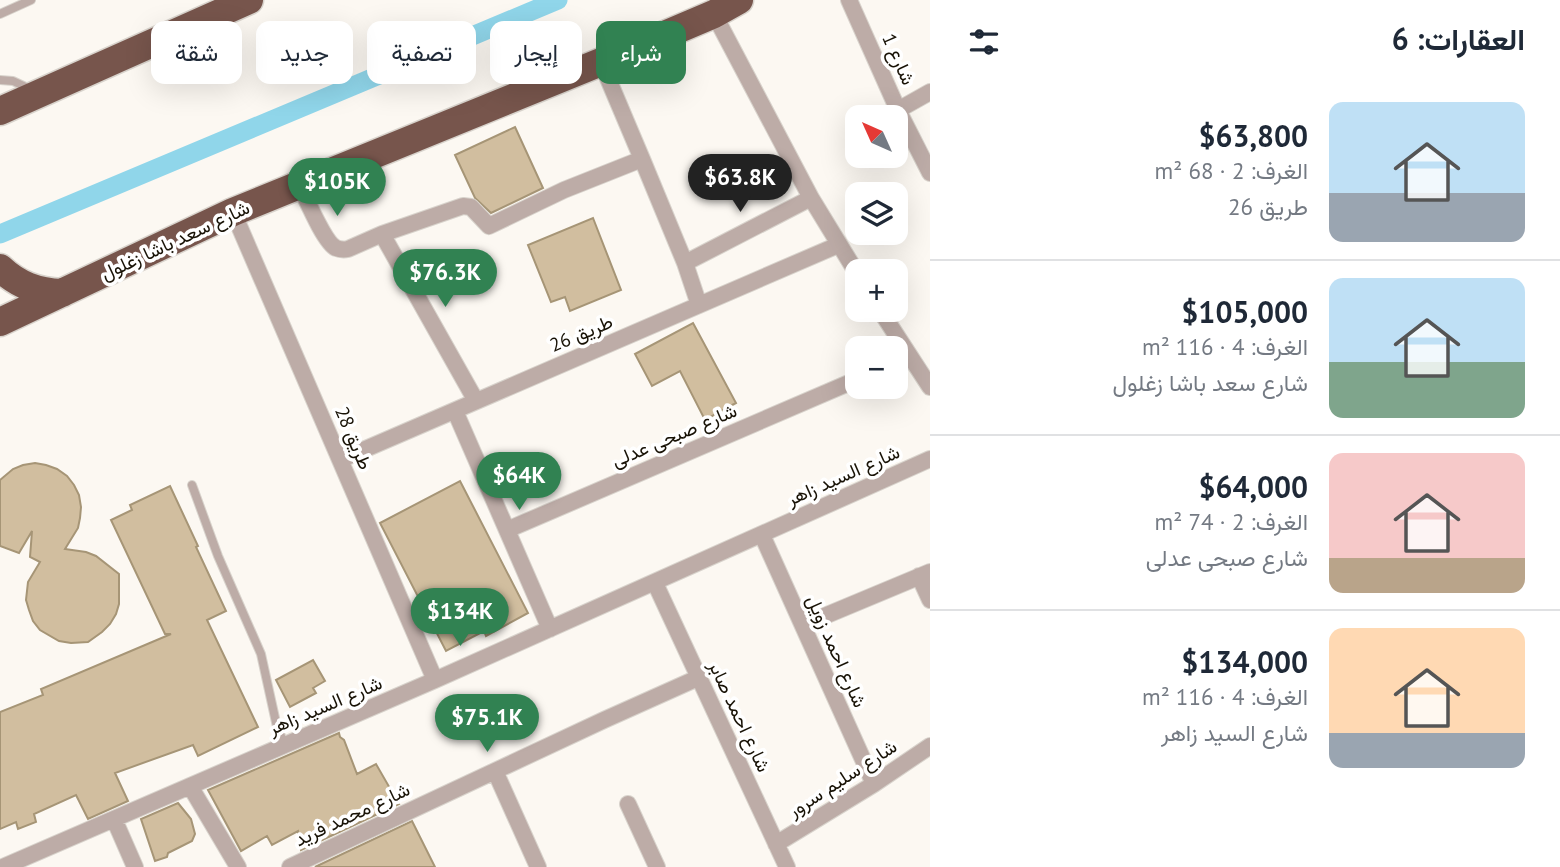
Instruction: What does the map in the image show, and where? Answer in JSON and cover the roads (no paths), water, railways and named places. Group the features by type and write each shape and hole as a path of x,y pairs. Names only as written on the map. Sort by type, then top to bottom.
{"highway":[{"path":"0,111 249,0"},
{"name":"شارع سعد باشا زغلول","path":"686,26 739,0"},
{"name":"شارع سعد باشا زغلول","path":"0,322 233,212 596,64"},
{"path":"0,268 21,284 62,293"}],"street":[{"name":"شارع 1","path":"849,0 896,105"},
{"path":"714,14 811,198 847,259"},
{"path":"610,84 685,263 699,305"},
{"path":"907,105 930,92"},
{"name":"شارع 1","path":"908,130 930,173"},
{"path":"299,184 327,240 335,248 348,249 382,234 463,206 471,207 489,226 564,190 642,159"},
{"path":"685,263 811,198"},
{"name":"طريق 28","path":"233,212 435,680"},
{"path":"382,234 476,401"},
{"name":"طريق 26","path":"340,460 838,245"},
{"path":"908,364 930,387"},
{"name":"شارع صبحى عدلى","path":"507,530 845,385"},
{"path":"454,411 550,628"},
{"name":"شارع السيد زاهر","path":"7,866 655,583 930,459"},
{"name":"شارع احمد زويل","path":"762,535 874,784"},
{"path":"803,625 924,574 930,600"},
{"name":"شارع احمد صابر","path":"655,583 786,867"},
{"name":"شارع محمد فريد","path":"290,867 700,677"},
{"name":"شارع سليم سرور","path":"776,844 930,746"},
{"path":"495,771 538,867"},
{"path":"190,786 238,867"},
{"path":"628,804 657,867"},
{"path":"114,819 135,867"}],"lane":[{"path":"0,14 31,0"},
{"path":"0,80 13,81 38,95"},
{"path":"192,485 218,556 261,654 277,727 285,745"}],"waterway":[{"path":"0,234 558,0"}]}
